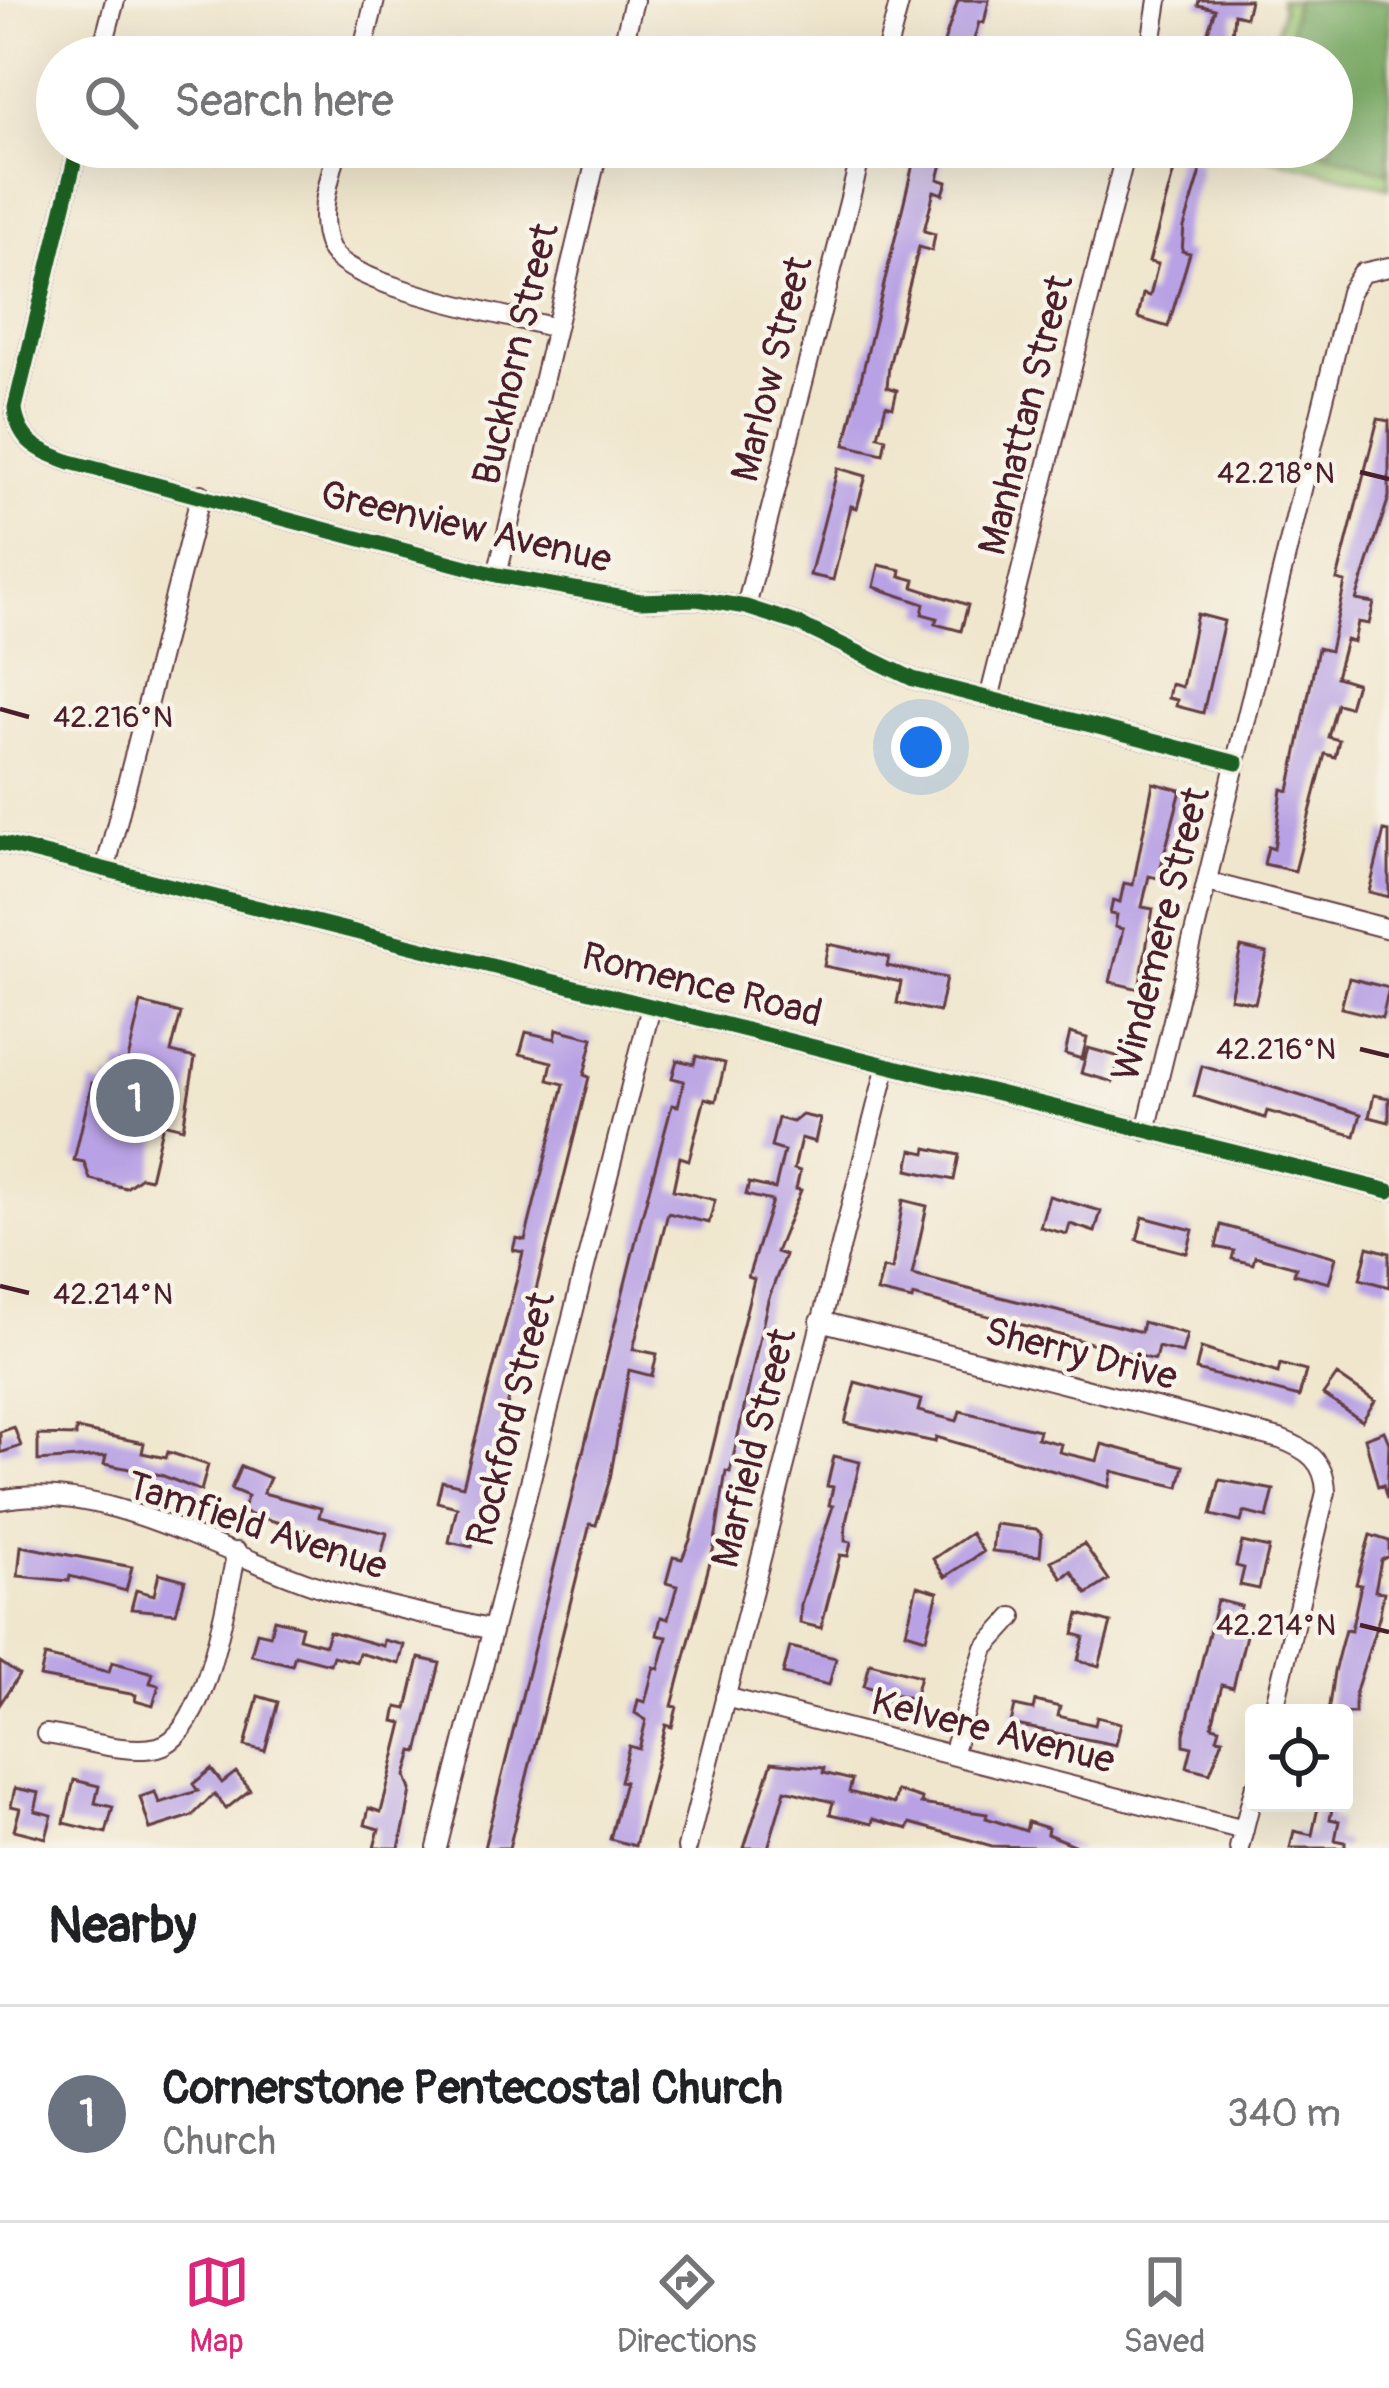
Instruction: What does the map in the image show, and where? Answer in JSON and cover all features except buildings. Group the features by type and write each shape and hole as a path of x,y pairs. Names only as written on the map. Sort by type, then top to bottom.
{"street":[{"path":"106,36 115,0"},
{"path":"366,36 375,0"},
{"path":"625,36 634,0"},
{"path":"891,36 900,0"},
{"path":"1152,36 1158,0"},
{"name":"Greenview Avenue","path":"73,168 19,385 16,419 24,439 70,462 497,575 640,601 697,598 746,607 832,638 913,679 1237,763"},
{"path":"334,168 324,216 331,252 340,264 387,283 556,328"},
{"name":"Buckhorn Street","path":"497,575 594,168"},
{"name":"Marlow Street","path":"746,607 857,168"},
{"name":"Manhattan Street","path":"989,699 1122,168"},
{"name":"Windemere Street","path":"1146,1131 1350,292 1368,270 1389,267"},
{"path":"105,870 201,494"},
{"name":"Romence Road","path":"0,843 1389,1191"},
{"path":"1208,883 1389,929"},
{"name":"Rockford Street","path":"437,1848 651,1007"},
{"name":"Marfield Street","path":"687,1848 887,1065"},
{"name":"Sherry Drive","path":"820,1321 1280,1438 1308,1451 1318,1463 1326,1492 1275,1704"},
{"name":"Tamfield Avenue","path":"0,1500 34,1498 110,1510 190,1532 320,1587 492,1630"},
{"path":"46,1734 158,1748 183,1732 200,1698 237,1552"},
{"path":"952,1754 986,1648 1012,1617"},
{"name":"Kelvere Avenue","path":"725,1697 952,1754 1241,1839"}],"green space":[{"path":"1280,0 1389,0 1389,188 1311,168 1353,168 1353,36 1275,36"},
{"path":"1295,0 1389,0 1389,173 1353,161 1353,36 1289,36"}],"cycle path":[{"path":"73,168 15,408 21,429 40,449 70,462 497,575 640,601 697,599 746,607 799,624 913,679 1237,763"},
{"path":"0,843 1389,1191"}],"place":[{"name":"Cornerstone Pentecostal Church","path":"135,1098"}]}
